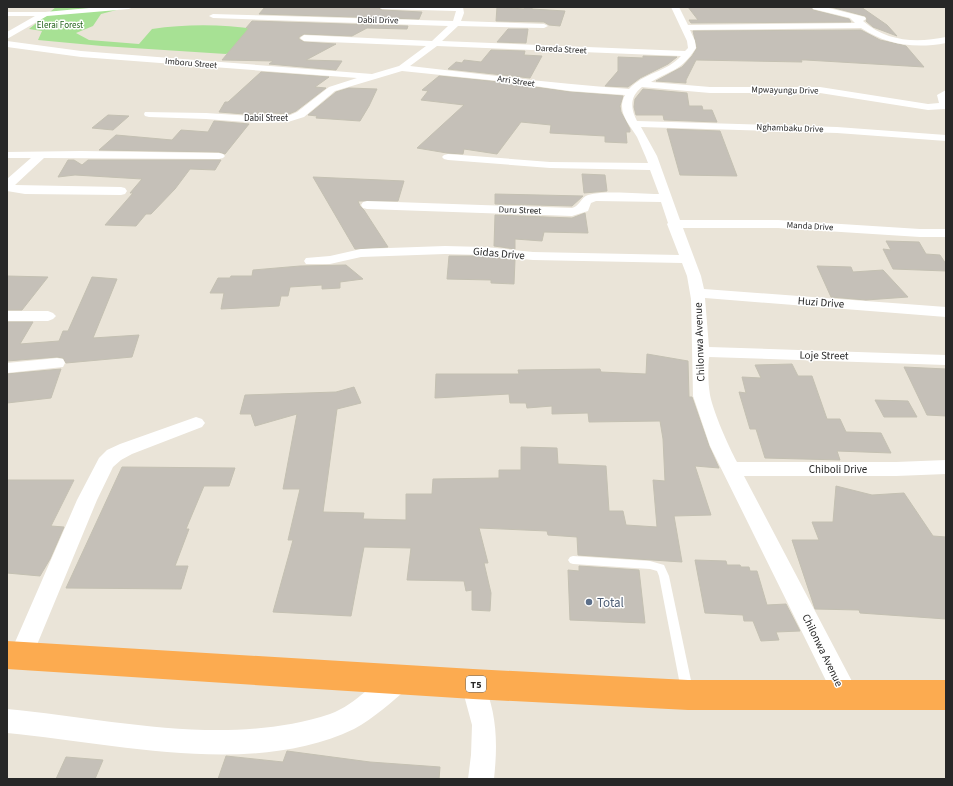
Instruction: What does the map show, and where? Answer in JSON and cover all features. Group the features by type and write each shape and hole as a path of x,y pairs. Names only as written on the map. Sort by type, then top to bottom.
{"highway":[{"name":"T5","path":"14,656 473,684 688,695 946,695"}],"street":[{"path":"7,14 45,14 128,7"},
{"path":"382,7 459,8 456,23"},
{"path":"636,88 678,64 692,48 686,28 676,7"},
{"path":"816,7 875,23"},
{"path":"7,36 45,14"},
{"name":"Dabil Drive","path":"213,16 544,26"},
{"path":"852,16 883,37 896,42 924,44 946,40"},
{"name":"Dabil Street","path":"149,114 262,119 285,119 300,115 322,94 332,89 375,78 402,68 434,44 456,23"},
{"path":"686,28 862,24"},
{"name":"Dareda Street","path":"304,38 688,54"},
{"name":"Imboru Street","path":"7,44 81,54 375,78"},
{"name":"Arri Street","path":"402,68 499,78 570,88 636,88"},
{"name":"Mpwayungu Drive","path":"636,88 820,90 928,108 944,106 942,95 946,93"},
{"name":"Chilonwa Avenue","path":"636,88 627,99 629,116 644,140 694,276 697,293 701,352 700,372 702,396 719,446 846,695"},
{"name":"Nghambaku Drive","path":"634,124 837,130 946,138"},
{"path":"7,155 219,156"},
{"path":"41,155 9,184 9,187 25,190 121,191"},
{"path":"448,157 550,165 654,167"},
{"name":"Duru Street","path":"367,205 572,212 584,208 585,202 588,199 596,197 665,198"},
{"name":"Manda Drive","path":"674,224 778,224 920,233 946,233"},
{"name":"Gidas Drive","path":"311,261 330,260 361,253 445,250 485,251 533,256 688,259"},
{"name":"Huzi Drive","path":"697,293 946,312"},
{"path":"7,316 48,316"},
{"name":"Loje Street","path":"701,352 946,360"},
{"path":"7,368 57,363"},
{"path":"14,656 87,500 106,463 114,455 126,449 196,424"},
{"name":"Chiboli Drive","path":"731,469 896,469 946,467"},
{"path":"7,721 37,723 141,738 214,742 250,742 313,732 346,720 402,679"},
{"path":"473,684 484,725 484,755 481,779"}],"lane":[{"path":"573,560 650,565 660,568 664,576 688,695"}],"green space":[{"name":"Elerai Forest","path":"56,7 128,7 101,14 93,26 76,33 89,40 139,44 152,29 179,26 219,26 260,30 260,36 226,54 102,46 38,40 42,31 29,29"}],"building":[{"path":"265,7 377,7 382,10 422,12 419,19 259,14"},
{"path":"497,7 524,9 525,7 532,7 532,9 565,11 560,26 549,25 544,22 496,21"},
{"path":"688,7 811,7 813,10 849,19 851,22 691,23 689,20 698,20"},
{"path":"831,7 861,7 887,25 897,36 873,27 866,21 867,19 865,16"},
{"path":"252,21 408,26 407,29 367,28 352,36 304,34 299,37 299,39 304,42 336,44 306,60 342,61 336,70 269,64 273,61 222,60 249,28 246,28"},
{"path":"508,29 528,29 526,43 497,42"},
{"path":"861,30 880,40 906,46 924,67 806,60 801,60 802,62 696,60 686,83 656,81 682,67 692,56 697,48 693,31"},
{"path":"491,50 525,51 524,55 542,56 530,78 448,69 456,62 462,63 464,60 481,62"},
{"path":"643,56 677,57 668,64 640,78 628,87 605,86 618,71 618,57 643,58"},
{"path":"261,72 329,77 315,87 326,88 296,111 289,114 259,112 257,115 219,112 225,102 228,102"},
{"path":"439,76 499,82 570,92 623,96 620,106 621,112 630,129 630,132 626,132 627,143 605,142 605,136 550,133 551,125 521,122 497,154 464,149 463,154 447,153 417,148 464,105 421,100 428,91 422,90"},
{"path":"349,88 377,89 360,121 316,118 317,116 308,115 336,92"},
{"path":"643,89 687,93 689,106 702,106 703,110 712,110 717,122 664,120 663,115 636,115 634,107 635,99"},
{"path":"108,115 129,116 113,130 92,128"},
{"path":"214,121 249,124 225,154 219,152 99,150 116,135 172,140 181,130 208,132"},
{"path":"667,129 720,131 737,176 680,175"},
{"path":"68,160 74,160 82,165 88,160 221,160 215,170 190,169 175,189 151,214 146,214 136,226 105,225 133,193 130,193 142,179 75,175 58,177"},
{"path":"582,174 605,175 607,191 584,193"},
{"path":"313,177 404,181 398,201 358,201 388,247 355,249"},
{"path":"495,194 583,196 572,206 495,204"},
{"path":"585,213 588,233 544,232 542,241 515,239 515,249 494,246 495,215 572,218"},
{"path":"886,241 919,242 926,254 940,255 946,264 946,271 893,269 883,249 891,250"},
{"path":"449,256 485,256 515,260 514,284 491,283 491,280 447,279"},
{"path":"346,265 363,279 340,282 340,288 322,289 322,285 290,287 288,296 281,296 279,306 221,309 224,293 210,293 218,278 230,278 231,276 252,276 253,270 300,266"},
{"path":"817,266 851,267 853,272 883,270 908,297 866,300 831,297"},
{"path":"7,276 48,277 22,310 7,310"},
{"path":"92,277 117,279 93,338 139,335 132,357 66,363 63,358 57,357 7,361 7,322 33,322 20,344 59,341 63,331 68,331"},
{"path":"647,354 688,361 689,397 692,397 709,446 719,468 695,466 711,515 674,516 682,562 578,555 577,537 548,535 547,531 479,528 488,563 484,563 491,593 490,611 472,610 472,590 466,591 464,581 407,580 411,548 364,547 351,616 273,612 293,540 288,540 300,489 283,489 297,414 255,426 251,414 240,414 245,395 336,392 354,387 361,403 337,409 323,512 364,513 363,519 406,520 406,494 432,494 433,479 499,478 499,470 521,470 521,447 557,448 558,464 606,466 609,511 623,511 626,525 657,527 653,480 665,481 663,439 660,421 589,422 588,413 552,414 552,406 527,408 526,403 510,403 509,394 435,398 436,374 519,374 518,370 600,369 601,372 646,374"},
{"path":"792,364 798,376 812,376 827,419 840,419 846,432 881,433 891,453 837,451 840,460 765,458 756,429 750,429 739,392 746,393 742,377 761,378 755,365"},
{"path":"904,367 946,369 946,416 927,415"},
{"path":"61,369 51,398 7,403 7,374"},
{"path":"875,400 908,401 917,417 884,417"},
{"path":"122,467 235,468 229,486 204,486 186,529 189,529 175,566 188,566 181,589 66,588"},
{"path":"7,480 74,480 51,526 64,527 50,559 40,576 7,573"},
{"path":"836,486 872,495 904,493 933,536 946,537 946,619 860,613 859,610 815,609 792,540 819,540 812,522 833,522"},
{"path":"695,560 726,561 727,565 740,565 741,567 749,567 750,571 757,571 767,605 786,604 800,631 776,632 779,640 761,641 753,621 744,621 743,615 705,613"},
{"path":"579,566 639,570 645,623 570,620 568,570 579,571"},
{"path":"287,751 370,762 440,767 439,779 218,779 226,756 283,762"},
{"path":"66,757 103,760 95,779 56,779"}],"place":[{"name":"Total","path":"589,602"}]}
